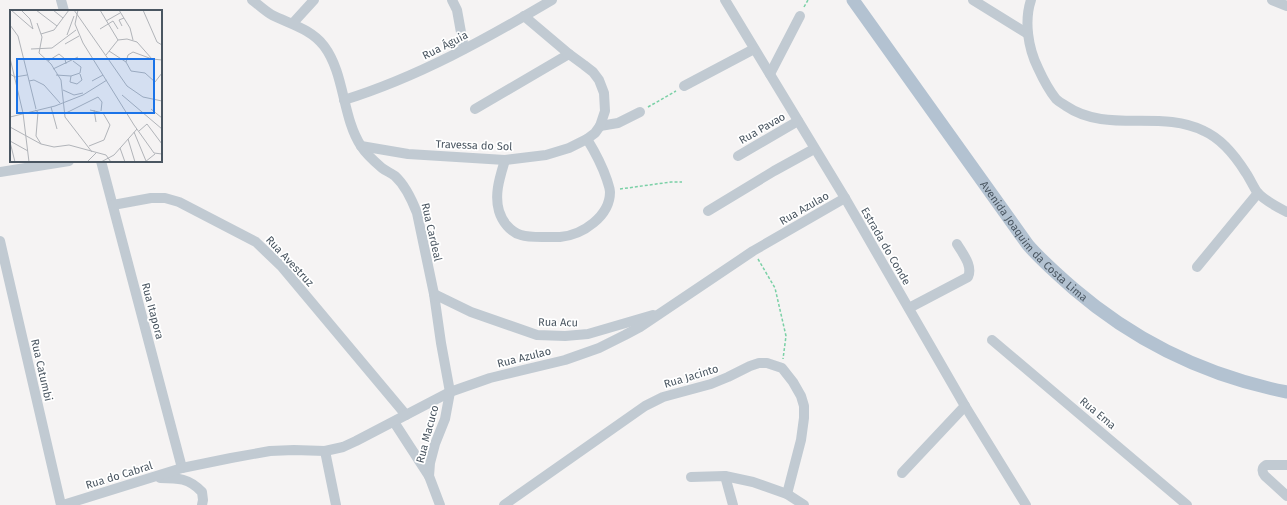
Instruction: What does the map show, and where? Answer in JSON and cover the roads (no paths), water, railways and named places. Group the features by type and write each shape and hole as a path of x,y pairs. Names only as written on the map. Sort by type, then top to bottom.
{"main road":[{"name":"Avenida Joaquim da Costa Lima","path":"853,0 1028,245 1052,270 1089,302 1134,334 1159,348 1184,360 1237,380 1265,388 1287,392"}],"street":[{"path":"61,0 64,10"},
{"name":"Rua Cardeal","path":"252,0 271,14 293,23 314,36 324,46 332,61 349,120 361,146 382,167 396,176 412,200 417,213 434,294 450,392"},
{"path":"293,23 314,0"},
{"path":"452,0 457,10 464,49"},
{"name":"Rua Águia","path":"344,100 395,83 464,49 552,0"},
{"name":"Estrada do Conde","path":"725,0 844,198 965,406 1026,505"},
{"path":"973,0 1028,34"},
{"path":"1031,0 1028,9 1028,34 1034,60 1045,84 1057,100 1073,111 1091,118 1171,122 1192,126 1205,131 1229,150 1258,193 1273,205 1287,212"},
{"path":"1272,0 1287,6"},
{"path":"524,16 569,54 584,64 599,80 604,93 605,111 600,126 618,123 640,112"},
{"path":"770,74 800,16"},
{"path":"684,86 754,49"},
{"path":"475,109 569,54"},
{"name":"Rua Pavao","path":"738,156 798,121"},
{"name":"Travessa do Sol","path":"361,146 408,154 505,160 546,155 569,148 587,139 595,133 600,126"},
{"path":"505,160 499,183 497,200 499,211 504,222 512,230 521,235 534,237 561,237 577,233 592,224 603,213 608,203 610,191 597,154 587,139"},
{"path":"708,211 774,171 814,149"},
{"path":"0,172 63,162"},
{"name":"Rua Itapora","path":"101,162 182,468"},
{"path":"1197,267 1258,193"},
{"name":"Rua Avestruz","path":"113,205 151,198 165,198 179,202 256,242 282,267 406,415"},
{"name":"Rua Azulao","path":"182,468 270,451 325,451 356,441 450,392 490,378 565,360 599,348 640,327 753,251 844,198"},
{"name":"Rua Catumbi","path":"0,241 62,505"},
{"path":"909,308 968,277 970,273 969,266 957,244"},
{"name":"Rua Acu","path":"434,294 471,312 537,335 565,336 588,334 662,312"},
{"name":"Rua Ema","path":"992,340 1188,505"},
{"name":"Rua Jacinto","path":"504,505 645,406 663,398 711,384 759,363 767,363 782,368 793,382 801,396 804,406 801,440 788,494"},
{"name":"Rua Macuco","path":"440,505 429,476 430,463 435,444 445,419 450,392"},
{"path":"902,473 965,406"},
{"path":"394,422 429,476"},
{"path":"325,451 336,505"},
{"path":"1287,465 1266,465 1262,469 1262,473 1287,496"},
{"name":"Rua do Cabral","path":"62,505 182,468"},
{"path":"725,476 733,505"},
{"path":"691,477 725,476 753,482 788,494 804,505"},
{"path":"151,477 179,478 192,483 202,492 202,505"}]}
